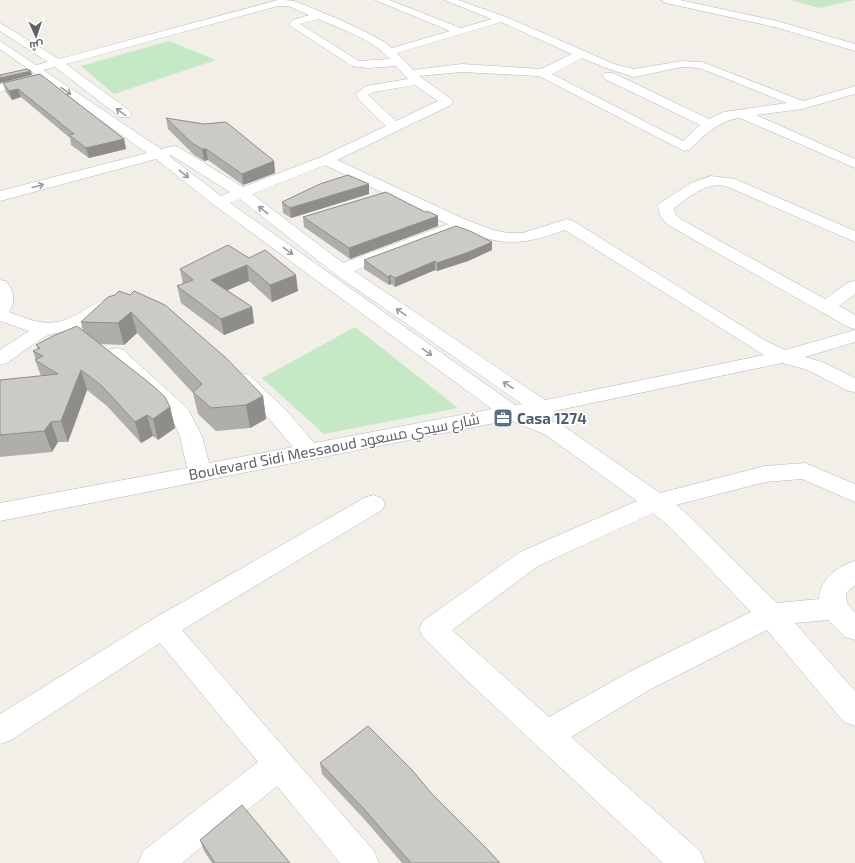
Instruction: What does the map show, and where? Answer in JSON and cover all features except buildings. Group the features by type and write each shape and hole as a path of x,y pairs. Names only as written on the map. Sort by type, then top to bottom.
{"street":[{"path":"380,0 460,30"},
{"path":"449,0 502,19 709,124"},
{"path":"666,0 777,24 855,48"},
{"path":"0,88 40,73 263,6 287,1 361,34 386,48 413,77 447,102 326,160 219,202"},
{"path":"320,15 296,22 294,25 356,64 368,65 399,62"},
{"path":"390,52 460,30 502,19"},
{"path":"0,26 63,67 160,148 219,202 510,412 554,430 656,502 680,522 771,614 855,713"},
{"path":"0,44 40,73 160,148 241,193 292,225 341,270 541,407 554,430"},
{"path":"394,127 373,109 362,94 370,89 413,77 462,68 541,73 550,71 576,56 634,73 682,64 702,65 802,105"},
{"path":"541,73 684,147 709,124 724,116 802,105 855,90"},
{"path":"740,113 855,164"},
{"path":"0,184 160,148"},
{"path":"0,196 160,148"},
{"path":"326,160 462,224 508,238 521,237 567,224 759,345 783,357 815,366 855,386"},
{"path":"855,237 730,182 717,179 704,181 666,206 667,215 676,223 855,323"},
{"path":"372,199 394,193"},
{"path":"341,270 462,224"},
{"path":"0,285 5,291 6,302 0,313 28,326 44,330 73,324 104,306 133,301"},
{"path":"826,307 855,286"},
{"path":"0,359 44,330"},
{"name":"Boulevard Sidi Messaoud شارع سيدي مسعود","path":"0,512 541,407 783,357 855,336"},
{"path":"116,354 180,414 191,436 200,473"},
{"path":"226,365 249,385 278,415 309,452"},
{"path":"688,863 546,735 433,629 529,559 656,502 765,474 806,471 855,494"},
{"path":"0,730 163,627 373,504"},
{"path":"855,571 834,588 831,595 835,608 845,621 855,629"},
{"path":"546,735 641,680 771,614 835,608"},
{"path":"163,627 362,863"},
{"path":"155,863 279,765"}],"green space":[{"path":"791,0 855,0 819,8"},
{"path":"169,41 216,60 114,94 81,66"},
{"path":"355,327 458,408 324,434 262,378"}],"place":[{"name":"Casa 1274","path":"503,418"}]}
